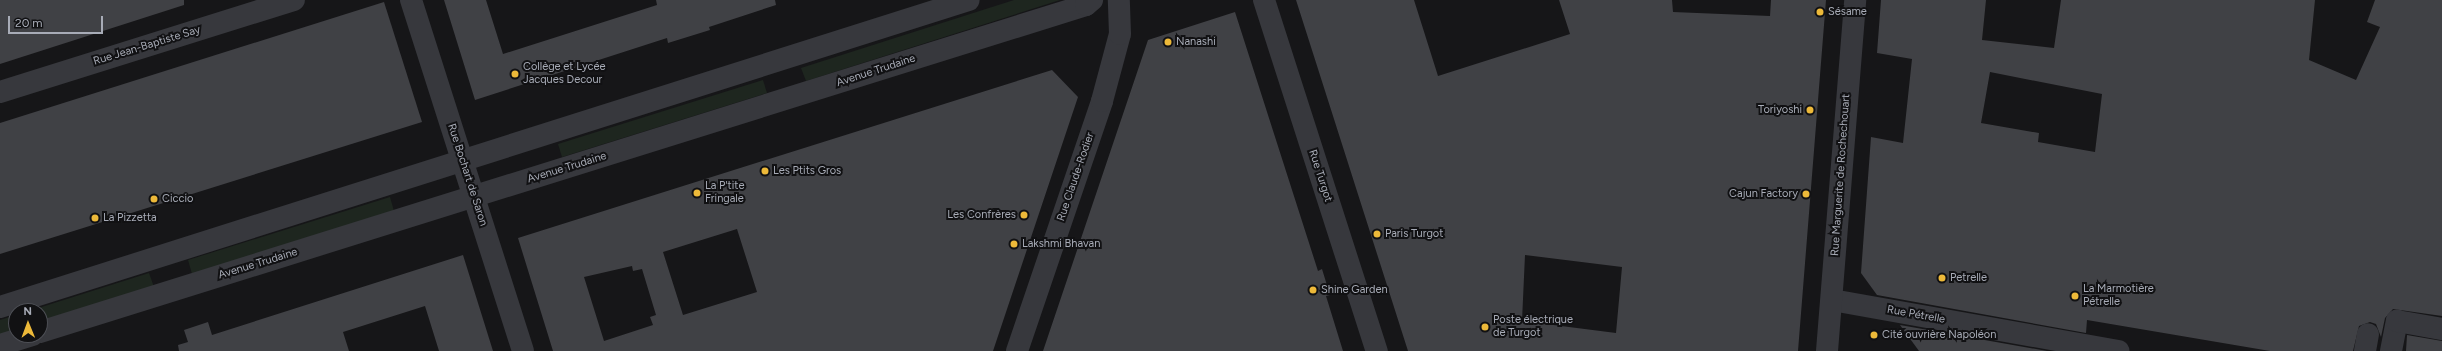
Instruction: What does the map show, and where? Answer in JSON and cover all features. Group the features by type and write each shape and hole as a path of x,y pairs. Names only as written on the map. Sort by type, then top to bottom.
{"street":[{"name":"Rue Jean-Baptiste Say","path":"0,92 294,0"},
{"name":"Rue Bochart de Saron","path":"411,0 523,351"},
{"path":"0,307 969,0"},
{"name":"Avenue Trudaine","path":"48,330 1086,5 1092,0"},
{"name":"Rue Claude-Rodier","path":"1017,351 1102,100 1120,34 1119,0"},
{"name":"Rue Turgot","path":"1264,0 1377,351"},
{"name":"Rue Marguerite de Rochechouart","path":"1828,351 1855,0"},
{"name":"Rue Pétrelle","path":"1832,300 2118,351"},
{"path":"2391,351 2396,321 2442,329"}],"shaded area":[{"path":"1014,0 1060,0 806,81 801,68"},
{"path":"763,80 767,93 562,157 558,144"},
{"path":"390,197 394,211 192,274 188,260"},
{"path":"149,273 154,287 48,320 48,305"},
{"path":"8,318 8,334 0,336 0,320"}],"building":[{"path":"0,0 184,0 184,5 0,64"},
{"name":"Collège et Lycée Jacques Decour","path":"444,0 486,0 503,54 657,5 656,0 775,0 776,5 709,27 710,30 668,43 667,38 475,100"},
{"path":"1296,0 1414,0 1438,76 1570,34 1559,0 1672,0 1673,12 1770,16 1771,0 1826,0 1798,351 1408,351","holes":["1525,255 1622,267 1616,333 1522,321"]},
{"path":"1881,0 1986,0 1982,40 2054,48 2061,0 2315,0 2309,60 2356,80 2380,27 2367,22 2375,0 2442,0 2442,316 2393,309 2385,318 2381,337 2376,324 2370,322 2359,326 2353,351 2270,351 2087,320 2086,333 1877,295 1861,273 1871,137 1903,143 1912,59 1877,53","holes":["1990,72 2102,94 2095,152 2038,142 2039,133 1981,123"]},
{"path":"384,2 422,122 0,254 0,123"},
{"path":"1235,12 1318,271 1322,269 1330,295 1326,296 1343,351 1043,351 1148,40"},
{"path":"1052,70 1078,97 993,351 553,351 518,238","holes":["737,229 757,292 683,315 663,252","632,266 633,271 642,269 656,315 650,317 653,325 604,341 584,277"]},
{"path":"463,255 493,351 439,351 425,306 343,332 349,351 179,351 178,345 188,342 184,330 208,322 212,335"},
{"path":"1900,325 2047,351 1919,351"},
{"path":"2407,335 2442,341 2442,351 2406,351"}],"place":[{"name":"Sésame","path":"1820,12"},
{"name":"Nanashi","path":"1168,42"},
{"name":"Collège et Lycée Jacques Decour","path":"515,74"},
{"name":"Toriyoshi","path":"1810,110"},
{"name":"Les Ptits Gros","path":"765,171"},
{"name":"La P'tite Fringale","path":"697,193"},
{"name":"Cajun Factory","path":"1806,194"},
{"name":"Ciccio","path":"154,199"},
{"name":"Les Confrères","path":"1024,215"},
{"name":"La Pizzetta","path":"95,218"},
{"name":"Paris Turgot","path":"1377,234"},
{"name":"Lakshmi Bhavan","path":"1014,244"},
{"name":"Petrelle","path":"1942,278"},
{"name":"Shine Garden","path":"1313,290"},
{"name":"La Marmotière Pétrelle","path":"2075,296"},
{"name":"Poste électrique de Turgot","path":"1485,327"},
{"name":"Cité ouvrière Napoléon","path":"1874,335"}]}
